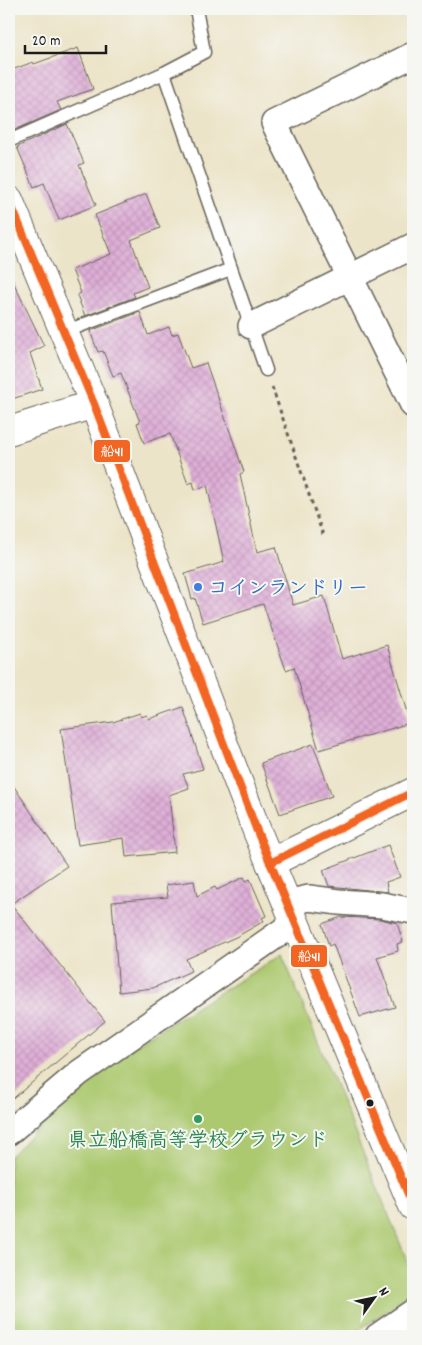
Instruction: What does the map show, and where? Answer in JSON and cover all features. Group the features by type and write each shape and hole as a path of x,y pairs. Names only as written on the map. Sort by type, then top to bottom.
{"street":[{"path":"413,55 274,123 413,405"},
{"path":"9,200 94,404 217,730 290,913 413,1206"},
{"path":"251,326 413,246"},
{"path":"9,432 94,404"},
{"path":"270,863 413,792"},
{"path":"9,1132 80,1073 309,898 382,905 413,911"},
{"path":"378,1336 413,1312"}],"lane":[{"path":"9,141 164,74 204,52 196,9"},
{"path":"164,74 266,370"},
{"path":"64,332 231,269"}],"path":[{"path":"266,370 323,535"}],"green space":[{"name":"県立船橋高等学校グラウンド","path":"282,954 413,1275 413,1294 349,1336 9,1336 9,1157 85,1081 143,1040"}],"building":[{"path":"78,48 93,89 57,102 61,110 10,132 9,71"},
{"path":"67,124 84,163 79,165 96,205 59,220 44,183 34,187 17,147"},
{"path":"146,194 160,228 131,240 148,287 133,293 135,297 85,316 77,295 81,293 72,270 111,254 95,215"},
{"path":"9,273 44,346 30,353 42,389 9,400"},
{"path":"140,312 148,335 169,327 172,335 178,333 191,368 206,363 244,472 240,474 257,552 276,547 293,605 324,596 342,659 387,645 410,723 319,750 294,667 286,670 263,604 203,623 195,598 192,599 185,574 224,562 207,485 195,490 193,482 188,484 170,434 144,443 137,423 140,422 121,373 113,376 103,351 98,352 90,331"},
{"path":"183,707 203,769 183,774 189,788 169,795 175,852 126,857 124,838 78,845 61,729 113,722 140,713 141,717 147,715 149,719"},
{"path":"313,744 332,796 280,814 261,763"},
{"path":"9,779 67,866 11,904 105,1021 9,1102"},
{"path":"388,845 400,877 386,882 388,892 329,886 323,870"},
{"path":"244,877 246,881 250,879 266,916 262,918 264,921 238,936 186,959 191,971 153,988 119,992 112,902 168,897 166,885 194,881 197,896 215,887 217,890"},
{"path":"341,917 380,919 397,923 403,942 397,944 398,951 377,957 395,1007 360,1017 333,944 329,946 322,924"}],"transit line":[{"name":"船41","path":"9,200 94,404 257,831 413,1206"},
{"name":"船41","path":"270,863 413,792"}],"place":[{"name":"コインランドリー","path":"198,587"},
{"name":"県立船橋高等学校グラウンド","path":"198,1119"}]}
